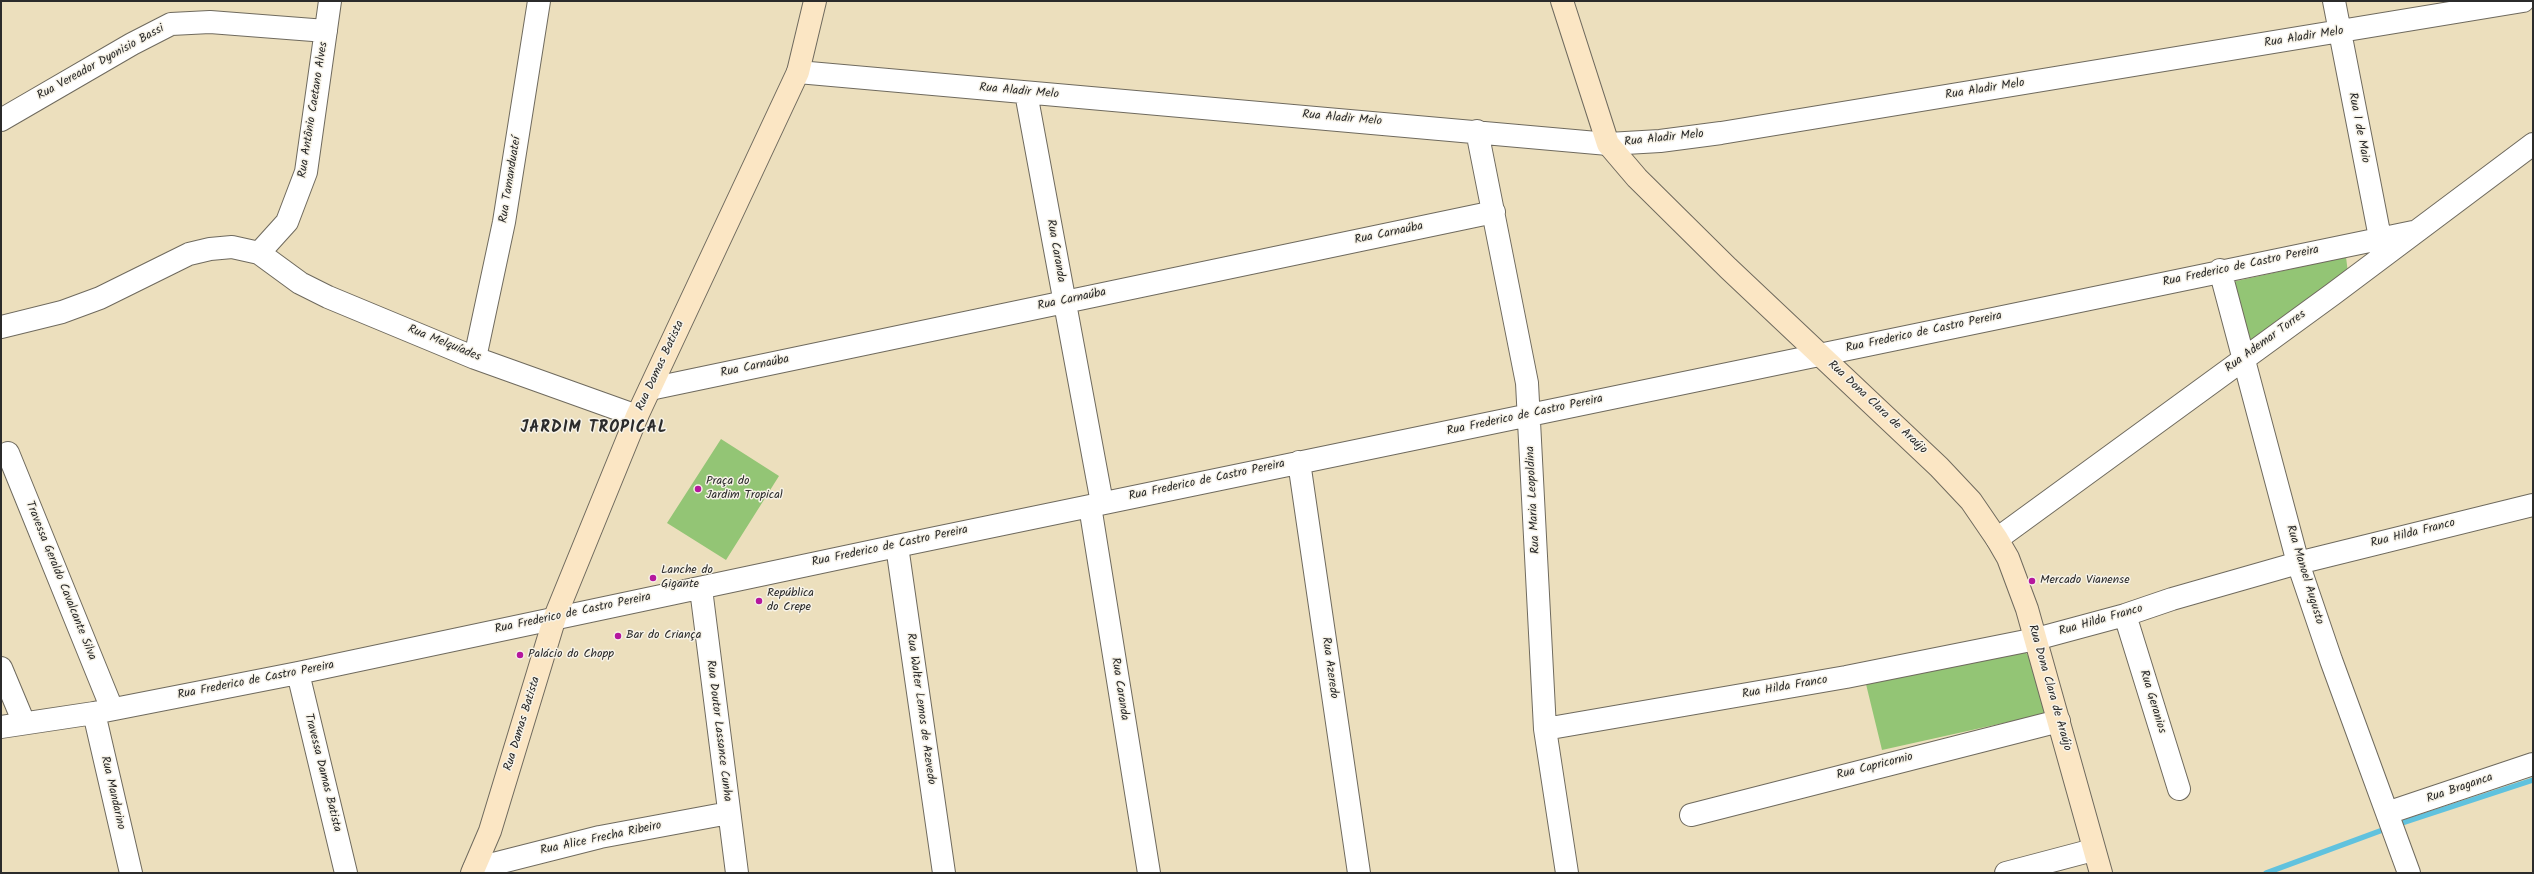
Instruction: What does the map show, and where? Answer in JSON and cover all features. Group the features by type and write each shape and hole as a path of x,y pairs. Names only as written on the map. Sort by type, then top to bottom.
{"main road":[{"name":"Rua Damas Batista","path":"473,871 492,824 555,617 650,389 798,72 815,1"},
{"name":"Rua Dona Clara de Araújo","path":"1562,1 1608,144 1637,178 1728,268 1939,467 1971,501 1997,539 2018,584 2036,639 2100,873"}],"street":[{"name":"Rua Antônio Caetano Alves","path":"259,253 287,222 306,172 330,1"},
{"name":"Rua Tamanduateí","path":"475,358 504,222 539,1"},
{"name":"Rua 1 de Maio","path":"2334,1 2382,246"},
{"name":"Rua Aladir Melo","path":"798,72 1477,131 1608,144 1660,141 1721,133 2523,1"},
{"name":"Rua Vereador Dyonisio Bassi","path":"1,120 132,44 171,24 210,22 326,30"},
{"name":"Rua Caranda","path":"1026,93 1064,302 1096,504 1149,873"},
{"name":"Rua Maria Leopoldina","path":"1477,131 1527,383 1530,415 1545,729 1567,873"},
{"name":"Rua Frederico de Castro Pereira","path":"1,727 103,711 298,673 555,617 701,589 1096,504 1530,415 2220,270 2382,246 2413,232 2533,144"},
{"name":"Rua Carnaúba","path":"650,389 1494,212"},
{"name":"Rua Ademar Torres","path":"1997,539 2243,358 2382,246"},
{"path":"1,327 62,312 100,298 189,254 210,248 232,247 259,253"},
{"name":"Rua Melquíades","path":"259,253 300,283 328,298 475,358 638,416"},
{"name":"Rua Manoel Augusto","path":"2220,270 2298,563 2409,873"},
{"name":"Travessa Geraldo Cavalcante Silva","path":"8,453 103,711"},
{"name":"Rua Azeredo","path":"1299,462 1359,873"},
{"name":"Rua Hilda Franco","path":"1545,729 1846,677 2036,639 2124,615 2172,599 2298,563 2533,506"},
{"name":"Rua Walter Lemos de Azevedo","path":"897,546 944,873"},
{"name":"Rua Doutor Lassance Cunha","path":"701,589 728,813 737,873"},
{"name":"Rua Geranios","path":"2124,615 2179,789"},
{"path":"1,668 24,724"},
{"name":"Travessa Damas Batista","path":"298,673 346,873"},
{"name":"Rua Mandarino","path":"103,711 130,873"},
{"name":"Rua Capricornio","path":"1691,815 2058,721"},
{"name":"Rua Braganca","path":"2390,821 2533,764"},
{"name":"Rua Alice Frecha Ribeiro","path":"473,871 600,837 728,813"},
{"path":"2006,873 2093,850"}],"green space":[{"path":"2346,257 2348,273 2248,346 2232,282"},
{"path":"721,439 779,476 726,560 667,523"},
{"path":"2025,651 2043,679 2044,714 1882,750 1865,680"}],"waterway":[{"path":"2396,825 2533,780"},
{"path":"2266,873 2388,828"}],"place":[{"name":"Praça do Jardim Tropical","path":"698,489"},
{"name":"Lanche do Gigante","path":"653,578"},
{"name":"Mercado Vianense","path":"2032,581"},
{"name":"República do Crepe","path":"759,601"},
{"name":"Bar do Criança","path":"618,636"},
{"name":"Palácio do Chopp","path":"520,655"}],"district":[{"name":"JARDIM TROPICAL","path":"594,429"}]}
